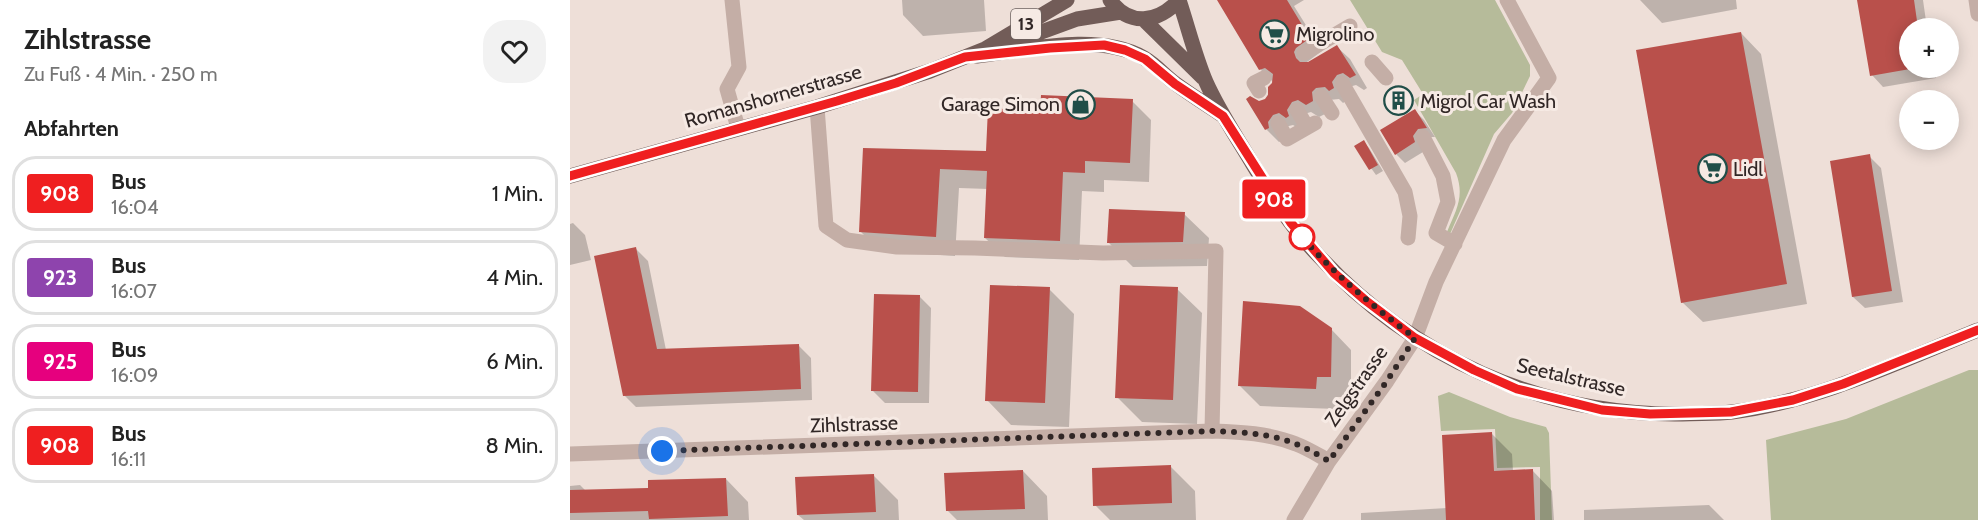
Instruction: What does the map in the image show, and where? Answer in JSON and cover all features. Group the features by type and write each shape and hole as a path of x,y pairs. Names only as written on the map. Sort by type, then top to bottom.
{"main road":[{"name":"Romanshornerstrasse","path":"985,49 1067,0"},
{"name":"13","path":"1110,0 1121,12 1143,19 1157,17 1179,0"},
{"name":"Seetalstrasse","path":"1179,0 1206,82 1223,116 1272,195 1314,251 1365,300 1415,338 1474,370 1517,389 1602,410 1660,414 1731,412 1793,400 1843,384 1978,330"},
{"name":"Romanshornerstrasse","path":"570,176 896,83 985,49 1077,20 1121,12"},
{"name":"Seetalstrasse","path":"1143,19 1206,82"},
{"name":"13","path":"965,57 1084,45 1114,47 1145,59 1175,84 1223,116"}],"street":[{"path":"732,0 739,67 727,89 738,128"},
{"name":"Zelgstrasse","path":"1294,520 1329,461 1415,338 1436,282 1504,140 1549,78 1507,0"},
{"path":"1976,0 1978,14"},
{"path":"1304,53 1322,48 1350,26"},
{"path":"1372,62 1386,78"},
{"path":"1342,83 1405,192 1410,216 1408,238"},
{"path":"1321,96 1332,113"},
{"path":"817,106 826,226 847,240 897,247 1103,253 1216,251 1212,431"},
{"path":"1278,123 1287,139 1311,125 1297,111"},
{"path":"1423,137 1443,176 1448,202 1436,234 1455,243"},
{"name":"Zihlstrasse","path":"570,454 1212,431 1242,432 1274,437 1296,444 1329,461"}],"green space":[{"path":"1350,0 1495,0 1530,65 1530,76 1512,113 1494,134 1450,234 1447,232 1456,210 1459,182 1414,100 1423,94 1402,60 1382,52"},
{"path":"1969,370 1978,370 1978,520 1771,520 1766,440 1846,419"},
{"path":"1449,392 1510,417 1546,427 1549,433 1552,520 1540,520 1540,467 1497,468 1495,429 1441,431 1438,396"}],"building":[{"path":"1217,0 1287,0 1310,38 1296,48 1294,52 1296,58 1300,62 1308,62 1337,45 1356,75 1350,78 1343,73 1337,75 1332,82 1334,88 1329,91 1325,87 1316,88 1312,92 1313,101 1306,105 1298,100 1292,102 1287,110 1289,116 1286,118 1279,113 1273,115 1268,122 1269,128 1265,130 1246,99 1250,96 1259,101 1265,99 1273,74 1265,68 1259,70"},
{"path":"1857,0 1914,0 1917,18 1899,18 1899,71 1870,76"},
{"name":"Lidl","path":"1741,32 1787,284 1681,303 1636,50"},
{"path":"1041,95 1133,99 1130,163 1085,161 1085,173 1063,172 1060,241 984,238 987,171 940,169 936,237 859,232 863,148 986,151 988,108 1040,111"},
{"path":"1415,109 1427,128 1418,129 1413,136 1415,142 1395,155 1380,130"},
{"path":"1364,140 1378,165 1369,170 1354,146"},
{"path":"1870,154 1892,291 1852,297 1830,161"},
{"path":"1109,209 1185,212 1183,242 1107,243"},
{"path":"636,247 657,349 799,344 801,389 623,396 594,256"},
{"path":"990,285 1050,287 1045,403 985,401"},
{"path":"1120,285 1178,287 1173,400 1115,398"},
{"path":"874,294 920,295 918,392 871,391"},
{"path":"1243,301 1300,306 1332,328 1331,377 1317,377 1316,389 1238,386"},
{"path":"1492,432 1494,471 1533,469 1535,520 1446,520 1442,435"},
{"path":"1171,465 1172,503 1093,506 1092,468"},
{"path":"1023,470 1025,509 946,511 944,473"},
{"path":"874,474 876,512 797,515 795,477"},
{"path":"726,478 728,516 649,519 648,511 570,513 570,490 648,488 648,480"}],"bus line":[{"name":"908","path":"570,176 837,101 896,83 965,57 1104,45 1125,50 1145,59 1175,84 1223,116 1291,223 1334,273 1365,300 1415,338 1474,370 1517,389 1602,410 1650,414 1731,412 1793,400 1843,384 1978,330"}],"place":[{"name":"Migrolino","path":"1275,34"},
{"name":"Migrol Car Wash","path":"1399,101"},
{"name":"Garage Simon","path":"1081,104"},
{"name":"Lidl","path":"1712,169"}],"route":[{"path":"662,451 1212,431 1242,432 1274,437 1296,444 1329,461 1415,338 1334,273 1302,237"}]}
